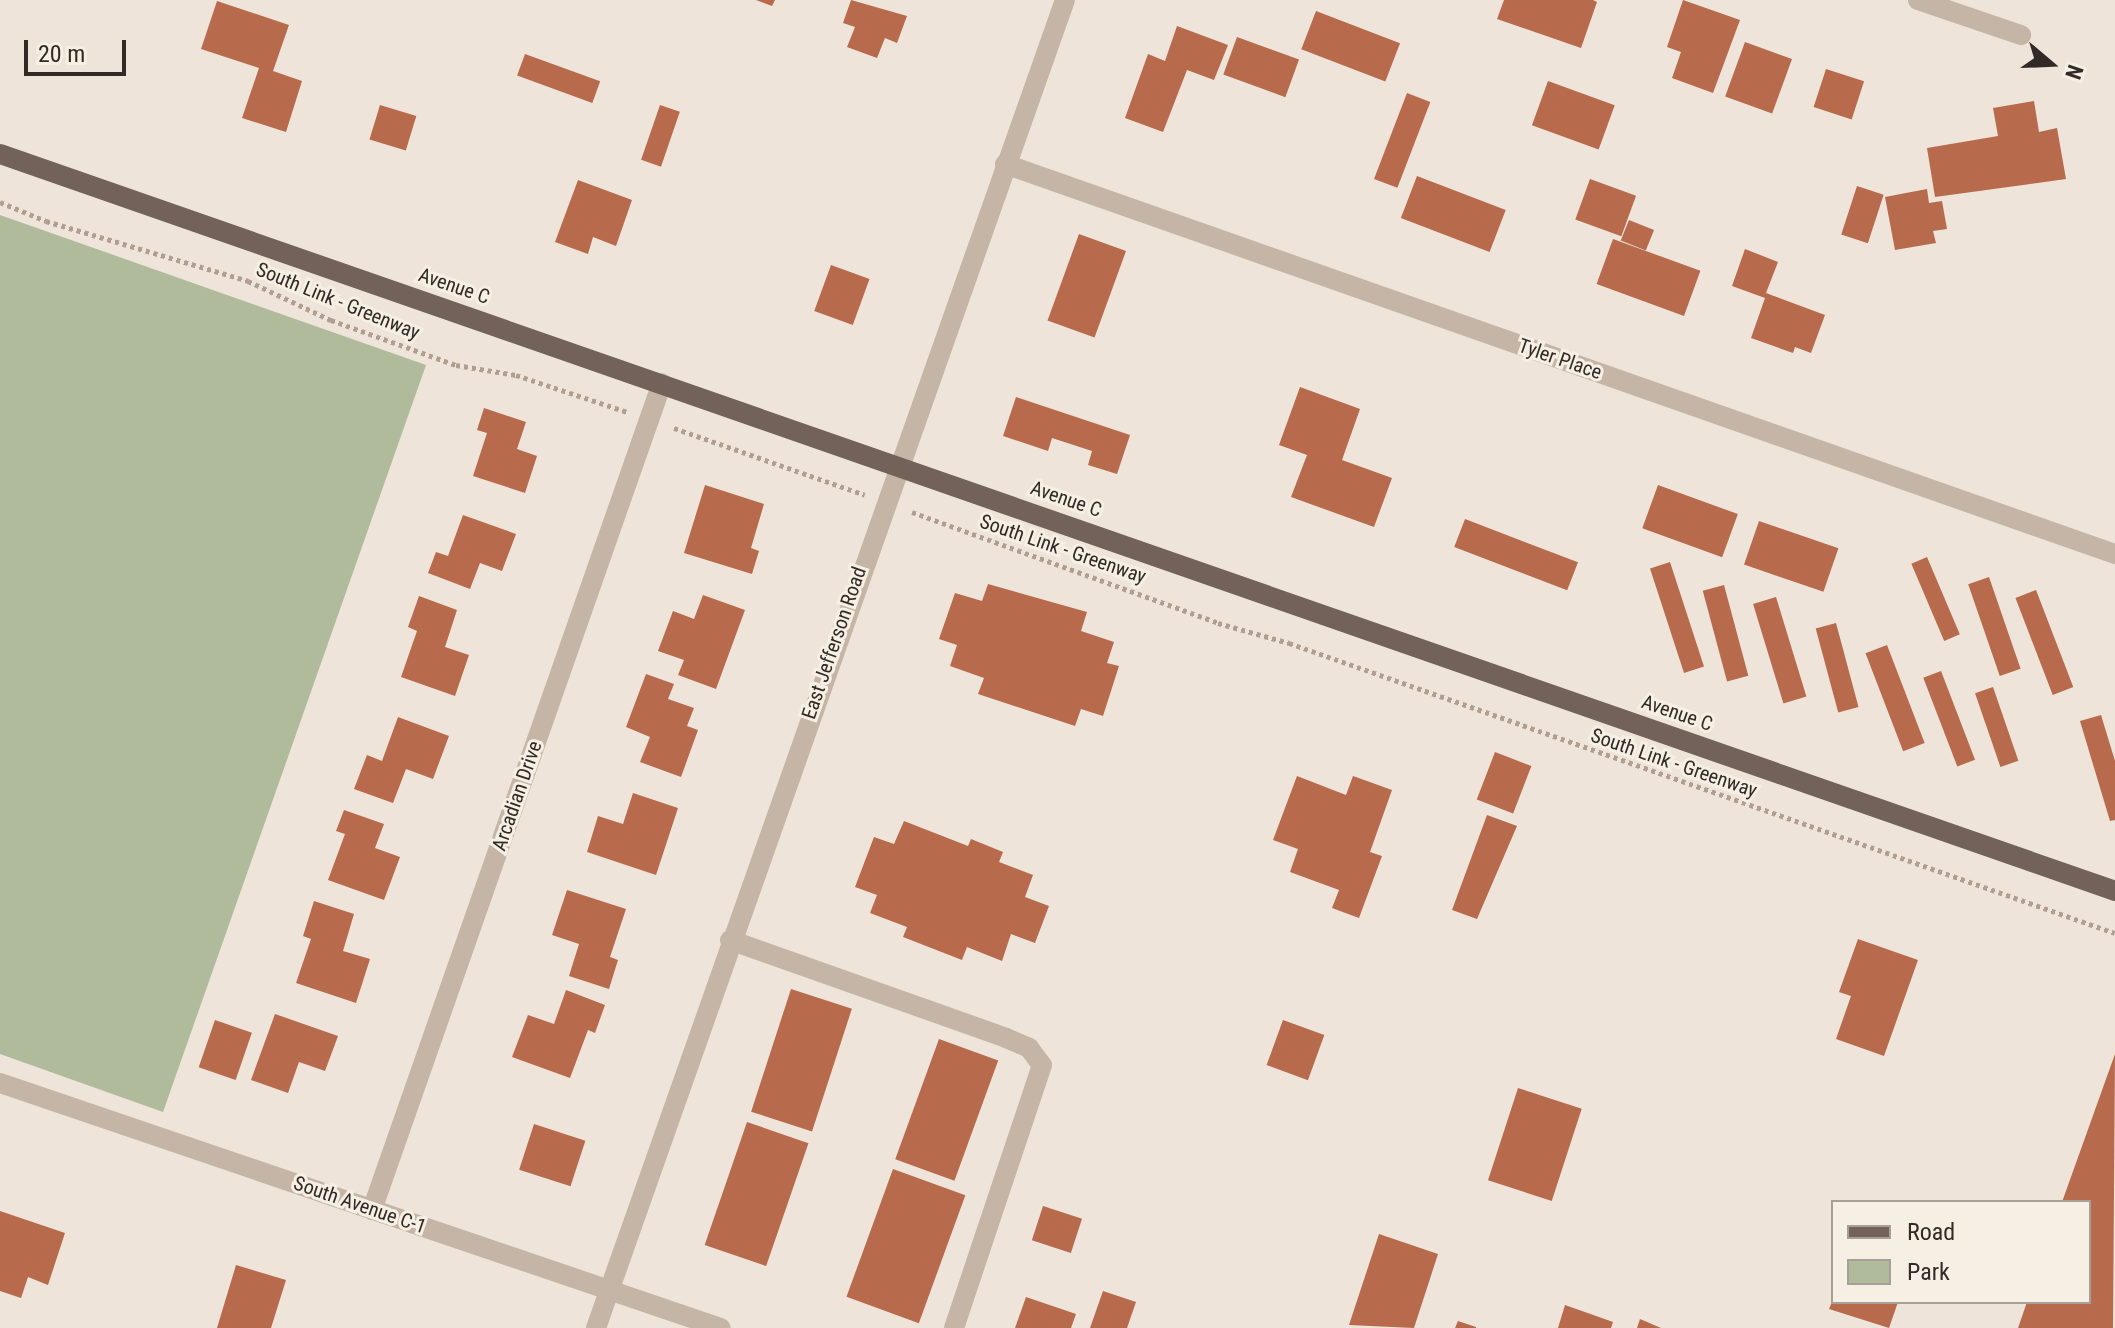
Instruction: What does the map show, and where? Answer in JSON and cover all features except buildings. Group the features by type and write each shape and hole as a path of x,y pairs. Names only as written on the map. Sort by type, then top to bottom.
{"main road":[{"name":"Avenue C","path":"0,154 2115,891"}],"street":[{"name":"East Jefferson Road","path":"596,1328 884,502 1065,0"},
{"path":"1918,0 2021,35"},
{"name":"Tyler Place","path":"1005,164 2115,554"},
{"name":"Arcadian Drive","path":"372,1210 662,383"},
{"path":"730,940 1006,1038 1029,1048 1042,1065 954,1328"},
{"name":"South Avenue C-1","path":"0,1083 721,1328"}],"path":[{"name":"South Link - Greenway","path":"0,202 46,221 248,281 331,320 456,365 516,375 649,420 1218,623 1289,643 2115,933"}],"green space":[{"path":"0,215 426,365 163,1112 0,1054"}]}
